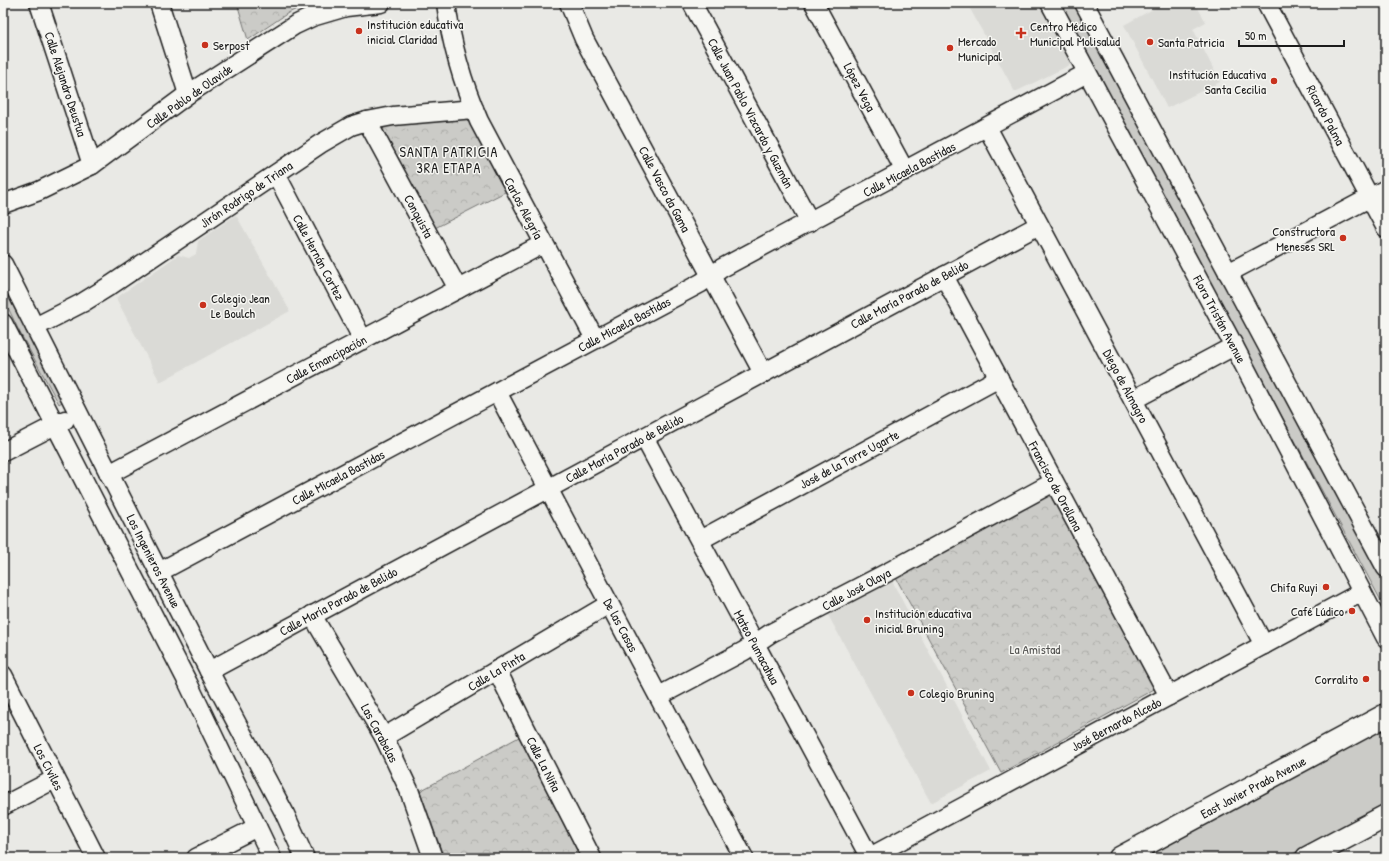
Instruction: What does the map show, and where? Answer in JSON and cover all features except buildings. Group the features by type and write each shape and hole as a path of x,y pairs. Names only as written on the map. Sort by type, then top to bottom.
{"main road":[{"name":"East Javier Prado Avenue","path":"1120,858 1386,715"},
{"path":"1307,858 1386,816"}],"street":[{"name":"Calle Alejandro Deustua","path":"39,3 92,165"},
{"path":"159,3 188,94"},
{"name":"Calle Pablo de Olavide","path":"3,204 39,191 92,165 188,94 295,25 312,17 346,7 381,3"},
{"name":"Carlos Alegría","path":"446,3 457,58 474,109 484,132 595,339"},
{"name":"Calle Vasco da Gama","path":"568,3 584,39 763,373"},
{"name":"Calle Juan Pablo Vizcardo y Guzmán","path":"692,3 810,222"},
{"name":"López Vega","path":"814,3 905,171"},
{"name":"Flora Tristán Avenue","path":"1050,3 1234,346 1386,638"},
{"path":"1084,3 1386,568"},
{"name":"Ricardo Palma","path":"1266,3 1386,228"},
{"name":"Calle Micaela Bastidas","path":"159,572 701,283 722,268 1088,73"},
{"name":"Jirón Rodrigo de Triana","path":"35,327 82,303 111,285 276,174 351,126 393,116 474,109"},
{"name":"Conquista","path":"367,121 458,289"},
{"name":"Diego de Almagro","path":"987,127 1264,645"},
{"name":"Calle Hernán Cortez","path":"276,174 363,340"},
{"path":"1228,273 1386,189"},
{"name":"Calle María Parado de Belido","path":"209,671 1039,225"},
{"name":"Calle Emancipación","path":"109,474 544,244"},
{"name":"Los Ingenieros Avenue","path":"3,264 209,671 284,812 305,858"},
{"name":"Francisco de Orellana","path":"944,276 1169,696"},
{"name":"Los Ingenieros Avenue","path":"3,323 188,683 272,858"},
{"path":"1133,400 1234,346"},
{"name":"José de la Torre Ugarte","path":"700,540 999,378"},
{"name":"De las Casas","path":"497,392 744,858"},
{"path":"3,452 78,414"},
{"name":"Mateo Pumacahua","path":"644,437 870,857"},
{"name":"Calle José Olaya","path":"658,696 755,644 771,633 892,570 1054,482"},
{"name":"José Bernardo Alcedo","path":"870,857 1362,592"},
{"name":"Calle La Pinta","path":"384,738 609,604"},
{"name":"Las Carabelas","path":"312,616 384,738 409,790 433,858"},
{"name":"Calle La Niña","path":"498,670 592,858"},
{"name":"Los Civiles","path":"3,675 96,858"},
{"path":"3,806 55,779"},
{"path":"196,858 257,827"}],"shaded area":[{"name":"Centro Médico Municipal Molisalud","path":"967,3 1043,3 1074,63 1015,92"},
{"path":"1164,3 1195,3 1206,22 1193,29 1220,82 1167,108 1124,25"},
{"name":"Colegio Jean Le Boulch","path":"236,215 290,311 160,382 116,298 178,255 189,258 196,254 198,241"},
{"name":"Colegio Bruning","path":"891,579 991,771 931,803 828,615"}],"green space":[{"path":"237,3 311,3 288,13 248,40"},
{"path":"1060,3 1081,3 1386,574 1386,610"},
{"path":"463,118 470,121 507,191 431,230 382,130 387,125"},
{"path":"3,267 68,398 59,404 19,331 3,297"},
{"name":"La Amistad","path":"1051,494 1158,687 1001,773 895,576"},
{"path":"1386,723 1386,803 1285,858 1142,858"},
{"path":"519,737 581,858 444,858 420,791"}],"place":[{"name":"Institución educativa inicial Claridad","path":"359,31"},
{"name":"Centro Médico Municipal Molisalud","path":"1021,33"},
{"name":"Santa Patricia","path":"1150,42"},
{"name":"Serpost","path":"205,45"},
{"name":"Mercado Municipal","path":"950,48"},
{"name":"Institución Educativa Santa Cecilia","path":"1274,81"},
{"name":"Constructora Meneses SRL","path":"1343,238"},
{"name":"Colegio Jean Le Boulch","path":"203,305"},
{"name":"Chifa Ruyi","path":"1326,587"},
{"name":"Café Lúdico","path":"1352,611"},
{"name":"Institución educativa inicial Bruning","path":"867,620"},
{"name":"Corralito","path":"1366,679"},
{"name":"Colegio Bruning","path":"911,693"}],"district":[{"name":"SANTA PATRICIA 3RA ETAPA","path":"449,160"}]}
